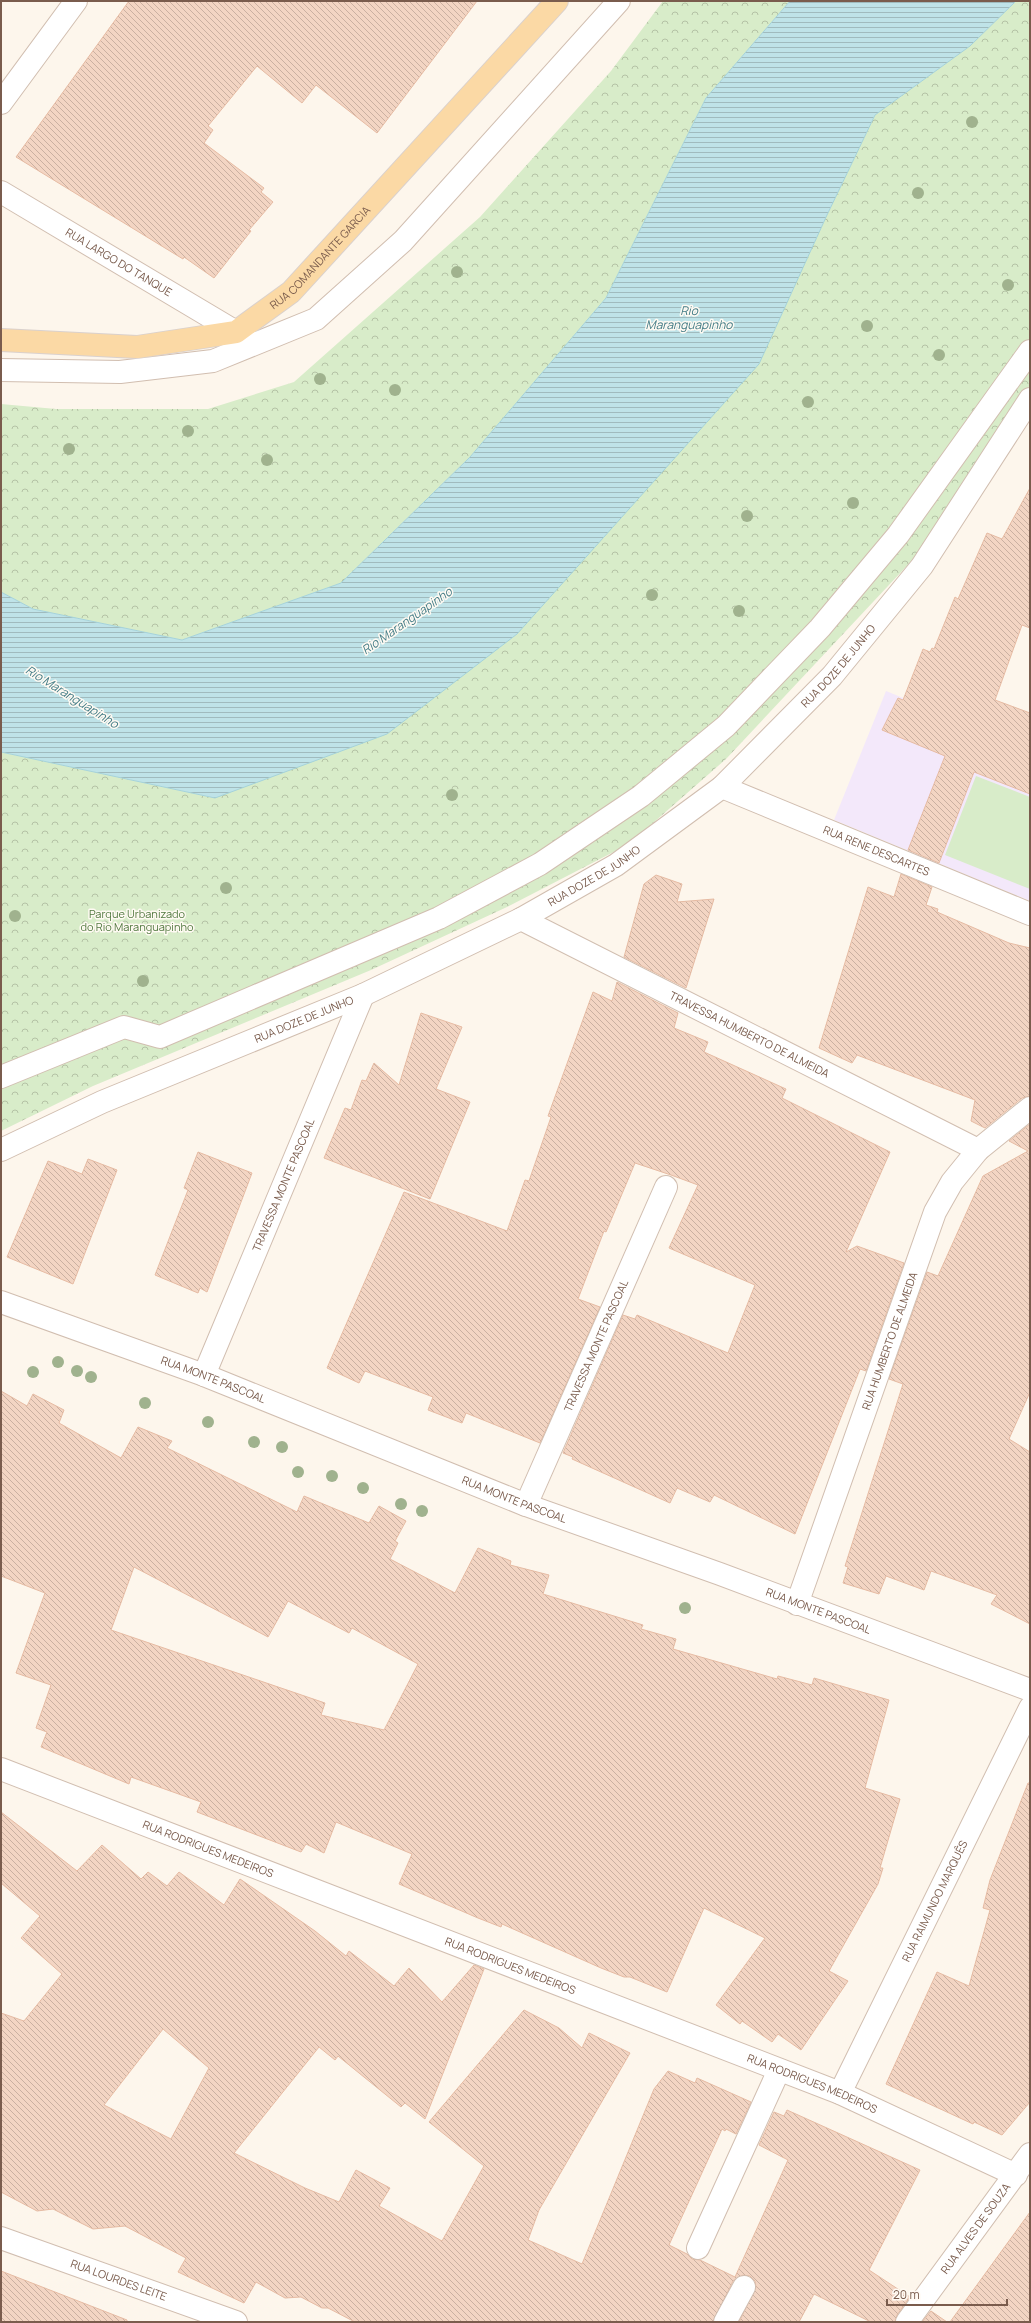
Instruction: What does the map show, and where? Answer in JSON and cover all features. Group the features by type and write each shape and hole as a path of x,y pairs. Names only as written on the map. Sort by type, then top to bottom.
{"main road":[{"name":"RUA COMANDANTE GARCIA","path":"1,340 137,347 236,332 291,292 557,1"}],"street":[{"path":"1,103 76,1"},
{"path":"1,370 120,372 213,361 316,319 403,241 618,1"},
{"name":"RUA LARGO DO TANQUE","path":"1,192 236,332"},
{"path":"1,1076 124,1027 160,1037 439,918 540,864 641,796 726,726 820,628 898,535 1030,351"},
{"name":"RUA DOZE DE JUNHO","path":"1,1150 102,1102 363,995 521,919 616,865 722,787 832,676 922,566 1030,399"},
{"name":"RUA RENE DESCARTES","path":"722,787 1030,914"},
{"name":"TRAVESSA HUMBERTO DE ALMEIDA","path":"521,919 978,1150"},
{"name":"TRAVESSA MONTE PASCOAL","path":"204,1376 363,995"},
{"name":"RUA HUMBERTO DE ALMEIDA","path":"797,1604 935,1212 952,1182 978,1150 1030,1108"},
{"name":"TRAVESSA MONTE PASCOAL","path":"526,1505 666,1187"},
{"name":"RUA MONTE PASCOAL","path":"1,1302 204,1376 526,1505 1030,1690"},
{"name":"RUA RAIMUNDO MARQUÊS","path":"840,2093 1030,1708"},
{"name":"RUA RODRIGUES MEDEIROS","path":"1,1769 840,2093 1016,2175"},
{"path":"698,2248 779,2070"},
{"name":"RUA ALVES DE SOUZA","path":"907,2322 1030,2154"},
{"name":"RUA LOURDES LEITE","path":"1,2238 236,2322"},
{"path":"725,2322 744,2287"}],"shaded area":[{"path":"886,691 1030,749 1030,901 834,820"}],"green space":[{"path":"663,1 790,1 706,98 606,298 470,457 341,583 182,640 33,609 1,592 1,404 56,409 208,409 294,382 480,217 611,71"},
{"name":"Parque Urbanizado do Rio Maranguapinho","path":"1016,1 1030,1 1030,385 918,554 726,759 629,844 507,907 371,970 93,1086 1,1131 1,752 215,798 827,215 875,115 970,46"},
{"path":"976,776 1030,797 1030,889 945,855"}],"water":[{"name":"Rio Maranguapinho","path":"790,1 1016,1 970,46 875,115 827,215 759,364 517,634 387,734 215,798 1,752 1,592 33,609 182,640 341,583 470,457 606,298 706,98"}],"building":[{"path":"129,1 477,1 377,133 316,85 302,103 257,66 208,126 213,130 204,143 264,188 261,192 273,202 249,230 251,231 214,278 184,257 183,259 16,157"},
{"path":"1030,488 1030,628 1022,625 995,700 1030,713 1030,794 974,772 939,863 908,850 945,756 882,730 898,698 903,700 923,649 930,652 932,648 934,649 955,597 958,599 987,533 1002,539"},
{"path":"901,874 932,887 926,905 938,909 937,912 1009,943 1030,948 1030,1096 1022,1098 985,1128 971,1121 975,1100 857,1055 852,1063 819,1048 868,887 894,897"},
{"path":"656,875 682,884 677,902 714,899 686,988 624,957 644,884"},
{"path":"617,982 678,1013 674,1028 708,1042 704,1052 786,1089 782,1098 890,1152 846,1252 857,1246 904,1263 866,1371 860,1369 795,1534 714,1495 710,1502 677,1488 670,1503 572,1459 573,1457 563,1453 623,1315 635,1319 637,1315 728,1353 755,1285 669,1248 698,1185 671,1175 635,1163 606,1232 604,1231 578,1299 600,1307 540,1443 466,1413 462,1423 428,1410 433,1397 365,1371 359,1383 327,1368 404,1192 507,1231 525,1180 529,1181 551,1117 548,1116 593,992 612,1001"},
{"path":"421,1013 462,1027 436,1089 470,1102 430,1199 324,1158 345,1108 351,1110 362,1080 366,1081 374,1063 399,1085"},
{"path":"1030,1124 1030,1392 1009,1439 1030,1452 1030,1624 991,1604 997,1595 931,1571 924,1590 886,1576 879,1594 843,1583 848,1567 845,1566 903,1384 889,1379 927,1272 938,1276 983,1176 1028,1151 1009,1141"},
{"path":"198,1152 252,1173 207,1292 200,1288 198,1293 155,1275 188,1190 184,1188"},
{"path":"88,1159 117,1170 73,1284 7,1257 48,1161 82,1174"},
{"path":"1,1391 27,1406 33,1394 64,1410 59,1423 121,1458 138,1427 172,1441 167,1448 297,1512 304,1496 369,1523 379,1506 406,1521 395,1541 398,1543 390,1559 455,1593 478,1548 511,1561 510,1565 549,1575 543,1594 643,1625 641,1629 676,1639 673,1649 777,1679 778,1676 812,1685 814,1678 889,1700 865,1788 900,1799 880,1868 883,1868 878,1884 829,1971 848,1981 801,2050 778,2034 772,2042 742,2021 740,2024 716,2005 765,1938 704,1908 667,1992 630,1977 624,1977 601,1968 502,1924 501,1927 399,1884 412,1854 336,1822 324,1853 306,1844 301,1852 197,1812 201,1802 131,1777 129,1784 41,1747 47,1732 36,1728 51,1685 16,1673 45,1593 1,1576","holes":["134,1567 268,1637 288,1601 349,1633 352,1628 418,1664 384,1730 321,1715 325,1703 111,1630"]},
{"path":"1028,1783 1030,1783 1030,2102 1002,2135 974,2122 973,2124 886,2084 937,1972 969,1986 990,1910 983,1908 990,1880"},
{"path":"1,1812 77,1871 102,1845 141,1879 148,1872 167,1886 179,1872 224,1905 240,1879 315,1931 346,1956 349,1951 394,1986 409,1968 442,2002 474,1965 484,1969 425,2119 405,2103 401,2107 338,2056 335,2060 319,2047 234,2153 305,2188 339,2202 356,2170 390,2188 379,2206 442,2241 484,2166 429,2122 524,2010 559,2028 582,2048 589,2033 630,2053 539,2210 528,2240 582,2264 654,2089 668,2071 695,2083 697,2078 751,2102 736,2134 726,2129 725,2131 722,2129 669,2245 687,2254 692,2259 700,2260 735,2277 788,2160 759,2145 774,2112 784,2116 787,2110 920,2170 869,2270 910,2297 897,2315 895,2322 871,2322 814,2294 799,2322 739,2322 756,2287 755,2281 750,2276 743,2275 733,2281 713,2322 355,2322 328,2308 322,2308 301,2297 285,2298 256,2282 244,2303 178,2272 186,2258 125,2226 93,2229 53,2209 37,2211 1,2192 1,2013 24,2021 62,1974 21,1938 40,1916 1,1883","holes":["163,2029 209,2068 171,2139 104,2105"]},
{"path":"1030,2212 1030,2322 950,2322"},
{"path":"1,2271 127,2320 127,2322 1,2322"},
{"path":"931,2311 947,2322 922,2322"}]}
